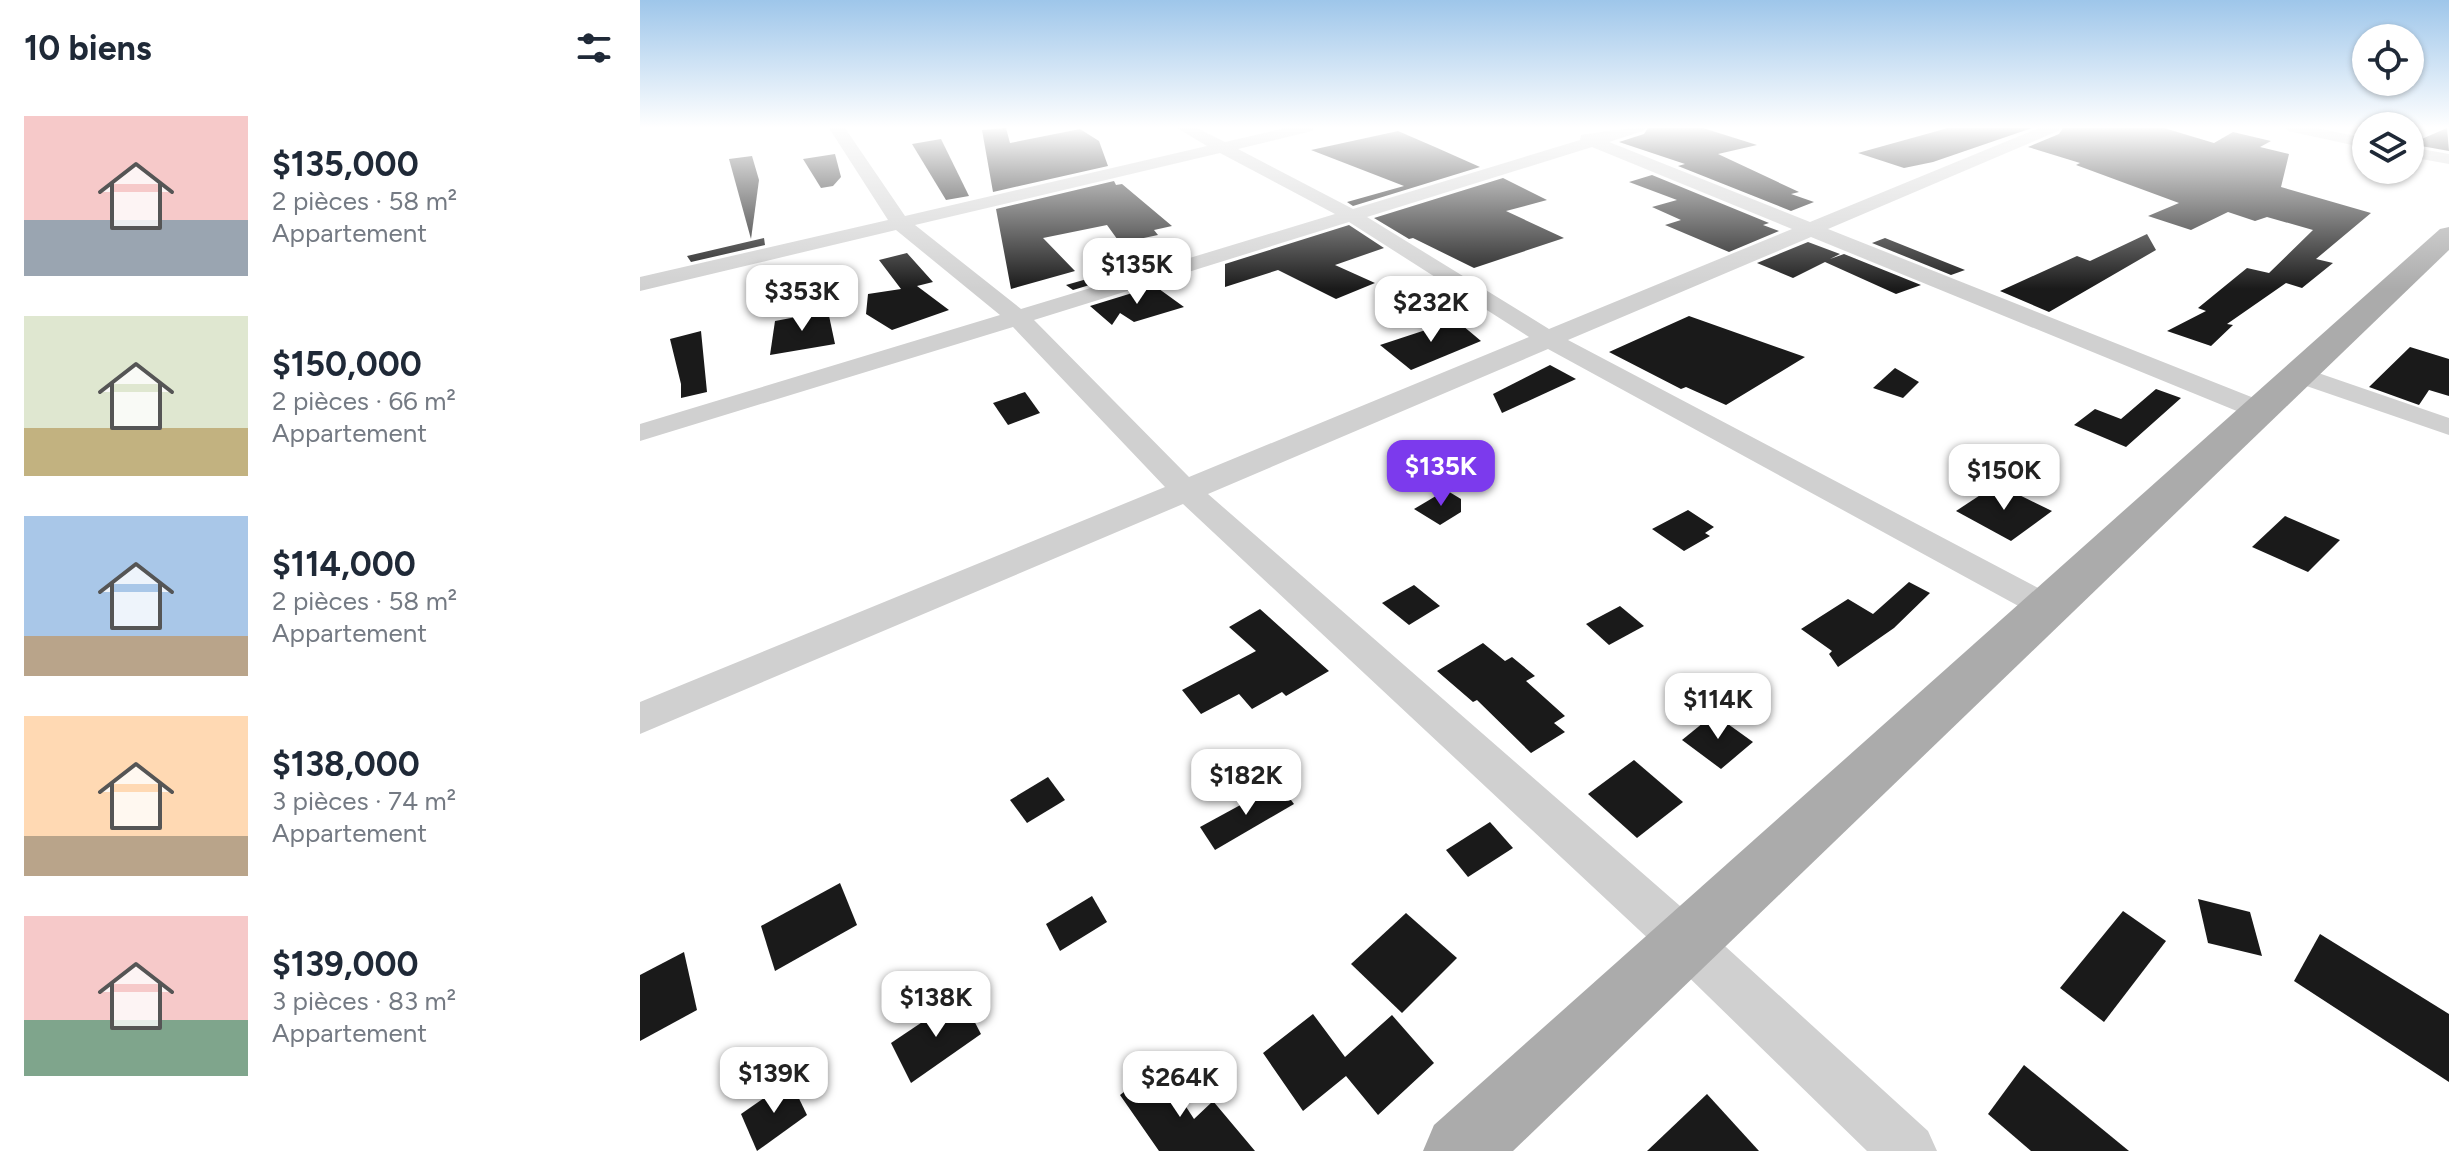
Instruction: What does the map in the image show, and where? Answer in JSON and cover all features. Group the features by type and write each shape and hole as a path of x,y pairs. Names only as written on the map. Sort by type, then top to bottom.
{"main road":[{"path":"1460,1151 2449,235"}],"street":[{"path":"873,182 901,224 1017,317 1185,490 1686,942 1908,1151"},
{"path":"640,284 1083,182"},
{"path":"1286,182 1351,215 1548,339 2047,607"},
{"path":"640,433 1460,182"},
{"path":"1691,182 2259,410"},
{"path":"640,719 1923,182"},
{"path":"2298,374 2449,427"}],"building":[{"path":"735,182 759,182 751,239"},
{"path":"817,182 837,182 833,186 821,188"},
{"path":"935,182 962,182 969,196 946,200"},
{"path":"991,182 1038,182 993,192"},
{"path":"1114,182 1116,185 1122,184 1172,226 1154,230 1158,235 1120,243 1107,225 1043,238 1075,271 1011,289 996,209"},
{"path":"1393,182 1432,182 1353,206 1347,202 1404,186"},
{"path":"1491,182 1510,182 1547,200 1506,211 1564,238 1474,268 1413,238 1409,239 1374,218"},
{"path":"1629,182 1668,182 1769,223 1763,225 1779,231 1729,252 1665,225 1681,220 1652,207 1677,200"},
{"path":"1717,182 1777,182 1799,192 1791,194 1814,202 1791,211"},
{"path":"2121,182 2282,182 2281,187 2371,213 2316,259 2333,263 2302,288 2286,283 2227,324 2233,325 2211,346 2167,331 2206,311 2198,308 2247,268 2269,273 2313,230 2267,217 2255,221 2228,212 2191,230 2148,216 2179,203"},
{"path":"1349,225 1384,248 1335,265 1375,283 1336,299 1278,270 1225,287 1225,264"},
{"path":"2147,234 2156,250 2049,312 2000,291 2077,256 2090,261"},
{"path":"764,238 765,245 691,262 687,256"},
{"path":"1885,238 1965,270 1951,275 1872,243"},
{"path":"1808,242 1840,254 1830,259 1844,254 1921,285 1896,294 1825,262 1793,278 1757,263"},
{"path":"907,253 933,282 917,286 949,310 892,330 866,314 868,294 901,289 879,260"},
{"path":"1129,267 1136,271 1073,290 1066,285"},
{"path":"1155,286 1184,307 1134,322 1120,313 1112,325 1090,306"},
{"path":"828,311 835,344 770,355 775,321"},
{"path":"1689,316 1805,357 1726,405 1686,387 1681,389 1609,352"},
{"path":"1456,320 1481,341 1411,370 1380,345"},
{"path":"701,331 707,392 681,398 681,384 670,339"},
{"path":"2410,347 2449,359 2449,396 2429,390 2419,405 2369,387"},
{"path":"1550,365 1576,379 1502,413 1493,394"},
{"path":"1895,368 1919,382 1903,398 1873,388"},
{"path":"2156,389 2181,398 2126,447 2074,425 2095,409 2121,419"},
{"path":"1025,392 1040,413 1008,425 993,403"},
{"path":"1997,484 2052,511 2011,541 1956,511"},
{"path":"1446,490 1461,499 1461,512 1440,525 1414,509"},
{"path":"1688,510 1714,527 1705,533 1710,536 1684,551 1652,529"},
{"path":"2285,516 2340,540 2308,572 2252,547"},
{"path":"1909,582 1930,593 1894,628 1838,667 1829,654 1832,651 1801,629 1848,599 1873,614"},
{"path":"1414,585 1440,606 1409,625 1382,603"},
{"path":"1620,606 1644,626 1609,645 1586,624"},
{"path":"1260,609 1329,671 1286,696 1282,692 1252,709 1239,694 1201,714 1182,690 1256,651 1229,627"},
{"path":"1483,643 1505,661 1512,657 1535,676 1526,681 1565,716 1554,723 1565,732 1531,753 1477,700 1473,702 1437,671"},
{"path":"1714,714 1753,742 1721,769 1682,740"},
{"path":"1634,760 1683,802 1637,838 1588,794"},
{"path":"1048,777 1065,800 1027,823 1010,800"},
{"path":"1279,784 1294,804 1215,850 1200,827"},
{"path":"1490,822 1513,848 1468,877 1446,850"},
{"path":"840,883 857,925 775,971 761,926"},
{"path":"1092,896 1107,922 1060,951 1046,924"},
{"path":"2198,899 2250,912 2262,956 2208,943"},
{"path":"2123,911 2166,941 2104,1022 2060,988"},
{"path":"1406,913 1457,958 1402,1013 1351,964"},
{"path":"2320,934 2449,1014 2449,1082 2294,981"},
{"path":"684,952 697,1010 640,1041 640,975"},
{"path":"961,996 981,1034 911,1083 891,1043"},
{"path":"1313,1014 1345,1057 1392,1015 1434,1063 1378,1115 1346,1076 1303,1111 1263,1053"},
{"path":"1159,1065 1194,1119 1213,1101 1255,1151 1159,1151 1120,1095"},
{"path":"2024,1065 2129,1151 2031,1151 1988,1114"},
{"path":"790,1080 807,1115 757,1151 741,1114"},
{"path":"1707,1094 1759,1151 1647,1151"}]}
